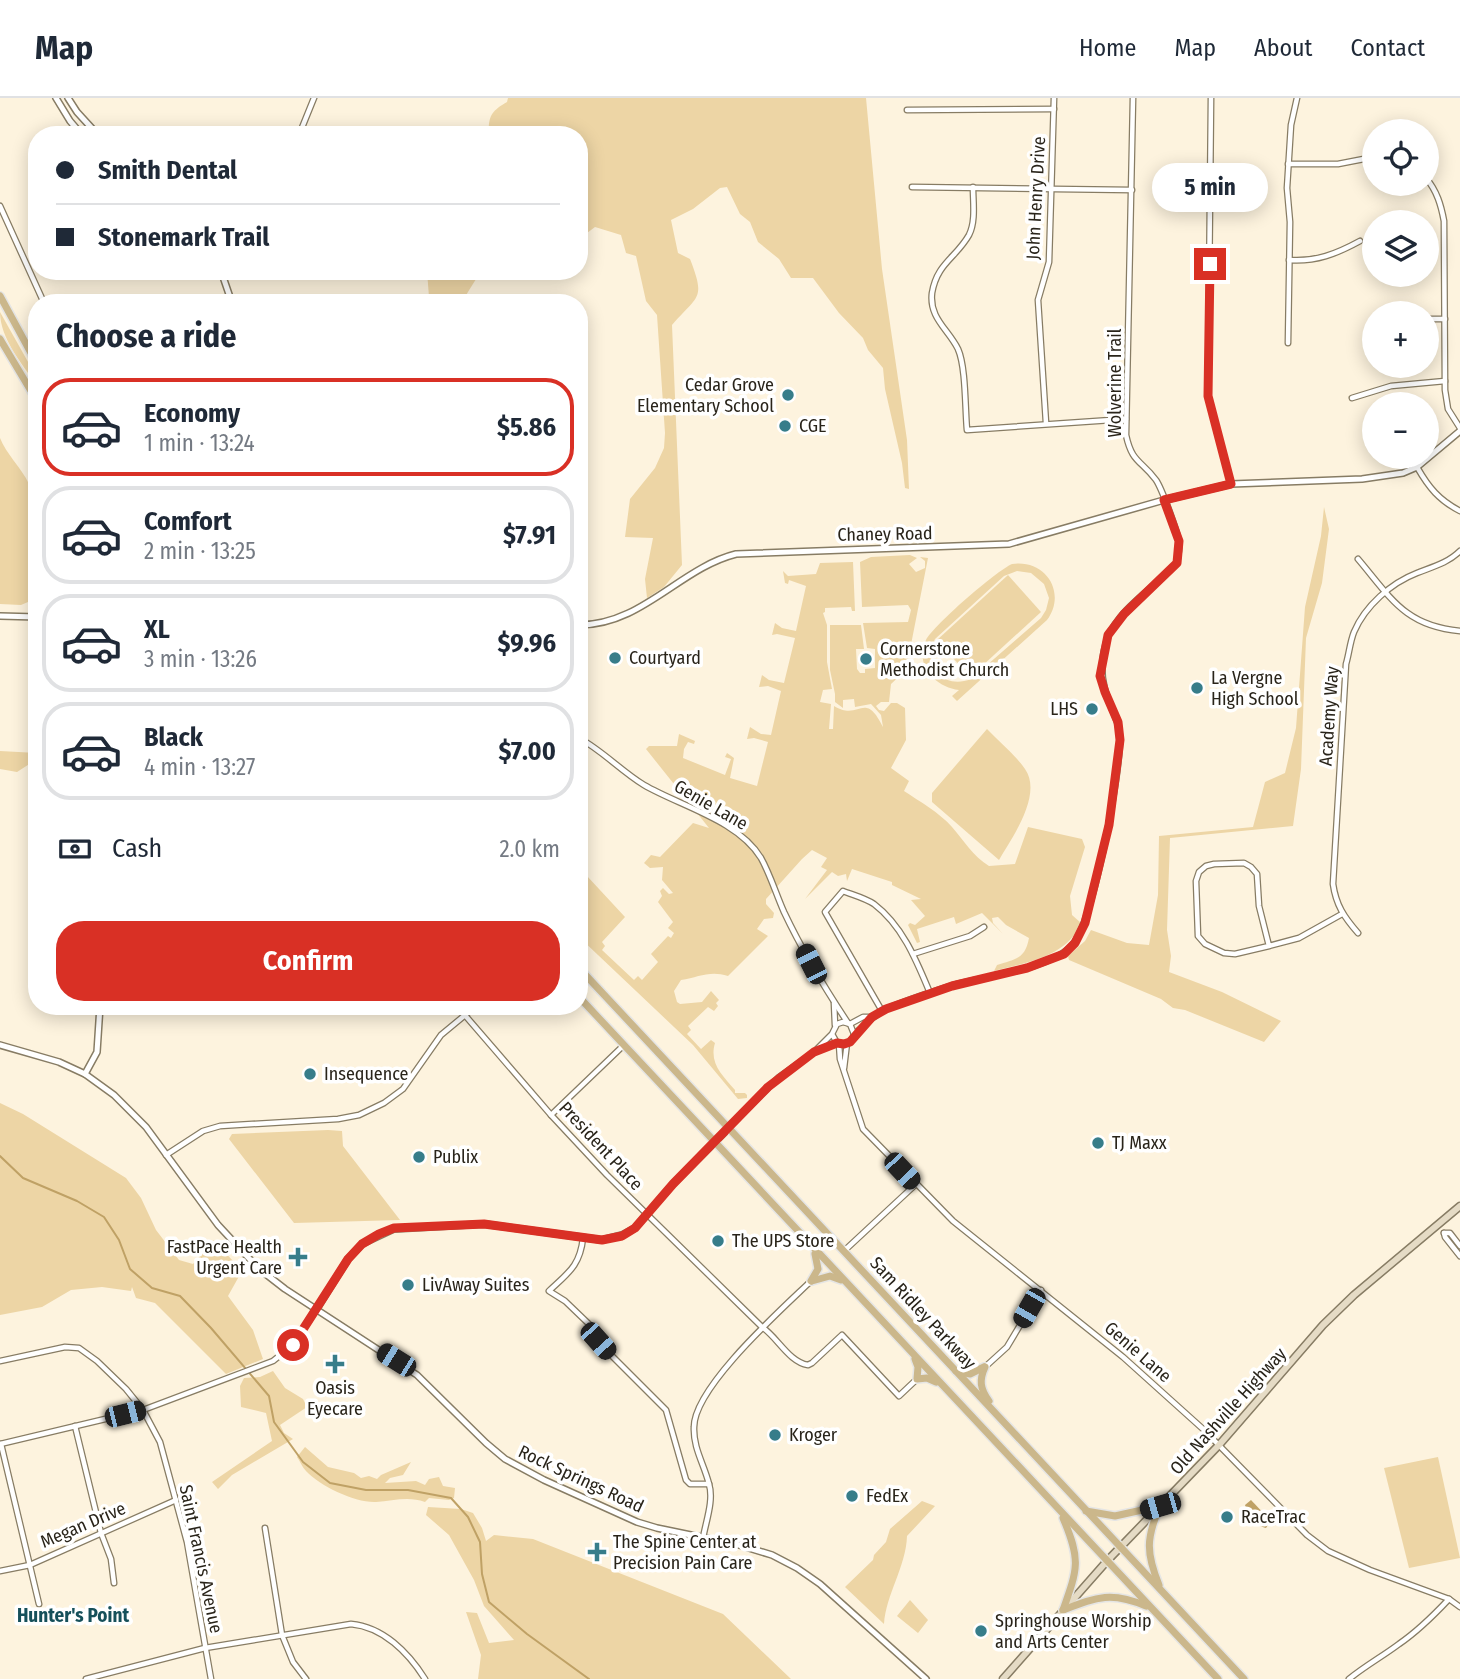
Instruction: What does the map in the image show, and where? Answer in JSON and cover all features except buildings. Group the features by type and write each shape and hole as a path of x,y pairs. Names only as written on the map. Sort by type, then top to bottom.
{"main road":[{"path":"0,296 28,347"},
{"path":"0,339 28,386"},
{"name":"Sam Ridley Parkway","path":"588,978 1244,1679"},
{"name":"Sam Ridley Parkway","path":"588,1007 1216,1677"},
{"name":"Old Nashville Highway","path":"1003,1679 1107,1562 1219,1445 1323,1325 1460,1206"},
{"path":"811,1281 819,1266 812,1247"},
{"path":"811,1281 830,1276 845,1282"},
{"path":"913,1354 918,1367 918,1379 930,1379 943,1385"},
{"path":"956,1371 970,1374 985,1367"},
{"path":"985,1367 980,1381 984,1394 1001,1419"},
{"path":"1086,1511 1115,1516 1160,1506"},
{"path":"1160,1506 1150,1529 1148,1551 1161,1589"},
{"path":"1062,1513 1075,1545 1077,1560 1075,1578 1063,1610"},
{"path":"1063,1610 1094,1598 1112,1596 1127,1598 1151,1608"},
{"path":"1216,1677 1223,1679"}],"street":[{"path":"56,98 74,126"},
{"path":"68,98 76,112 89,126"},
{"path":"303,126 314,98"},
{"name":"John Henry Drive","path":"1046,423 1038,300 1049,262 1055,98"},
{"name":"Wolverine Trail","path":"855,1034 882,1011 952,986 1027,968 1064,954 1075,943 1085,923 1109,825 1120,740 1118,722 1100,676 1108,635 1124,614 1177,563 1179,541 1158,483 1137,463 1129,450 1126,419 1133,98"},
{"path":"1211,98 1208,396 1231,484"},
{"path":"1288,343 1288,164 1291,125 1297,98"},
{"path":"908,110 1054,109"},
{"path":"1288,164 1338,164 1362,160"},
{"path":"912,187 1132,190"},
{"path":"973,187 974,215 971,232 942,265 932,296 933,314 958,349 962,361 967,430 1126,419"},
{"path":"1438,196 1444,221 1445,381 1448,409 1460,430 1439,448"},
{"path":"0,206 28,268"},
{"path":"1289,260 1321,259 1360,241"},
{"path":"1439,319 1445,319"},
{"path":"1352,398 1391,386 1445,381"},
{"name":"Chaney Road","path":"588,624 605,622 654,601 702,568 722,557 736,554 1009,544 1231,484 1385,477 1411,469"},
{"path":"1418,469 1430,490 1444,503 1460,511"},
{"name":"Academy Way","path":"1358,933 1342,915 1335,899 1333,884 1346,664 1355,632 1367,611 1385,592 1413,575 1448,561 1460,551"},
{"path":"1358,559 1385,592 1411,617 1426,625 1460,631"},
{"path":"0,616 28,617"},
{"name":"Genie Lane","path":"588,743 644,785 717,820 743,838 760,856 790,923 834,1002 849,1023"},
{"path":"1269,946 1259,906 1258,874 1244,863 1214,864 1199,872 1196,881 1198,936 1205,944 1224,954 1235,954 1269,946 1299,938 1342,915"},
{"path":"882,1011 825,912 843,891 872,903 888,918 913,954 930,993"},
{"path":"913,954 970,936 984,927"},
{"name":"Genie Lane","path":"834,1002 835,1026"},
{"path":"85,1074 97,1052 99,1015"},
{"path":"166,1155 203,1131 220,1126 338,1119 359,1115 403,1089 441,1035 465,1016"},
{"name":"President Place","path":"465,1016 551,1115 647,1215 762,1327"},
{"name":"Wolverine Trail","path":"849,1023 863,1017 872,1017"},
{"path":"39,1604 1,1444 143,1410 253,1369 285,1353 293,1345 348,1259 362,1244 394,1228 484,1224 602,1240 622,1236 635,1228 673,1184 779,1077 814,1052 832,1034 835,1026 849,1023 855,1034 847,1044 838,1043 814,1052"},
{"path":"832,1034 838,1043"},
{"name":"Genie Lane","path":"838,1043 840,1059 863,1129 953,1221 1123,1357 1219,1445 1298,1529 1328,1551 1370,1570 1449,1599 1460,1607"},
{"name":"Genie Lane","path":"844,1069 847,1044"},
{"name":"Rock Springs Road","path":"0,1045 38,1054 85,1074 131,1111 237,1247 285,1289 417,1375 486,1443 521,1468 637,1522 761,1552 797,1568 820,1584 926,1679"},
{"path":"551,1115 624,1045"},
{"path":"844,1252 915,1185"},
{"path":"1460,1246 1450,1233 1444,1233 1460,1256"},
{"path":"583,1238 577,1264 549,1291 565,1301 590,1325 598,1341 666,1410 686,1480 690,1484 709,1484"},
{"path":"703,1538 709,1507 709,1484 696,1452 693,1425 700,1405 740,1350 811,1281"},
{"path":"985,1367 1007,1347 1041,1290"},
{"path":"762,1327 801,1364 812,1363 842,1335 899,1396 918,1379"},
{"name":"Saint Francis Avenue","path":"0,1361 66,1347 79,1349 120,1382 143,1410 160,1442 187,1542 211,1679"},
{"path":"75,1426 101,1533 111,1559 114,1583"},
{"name":"Megan Drive","path":"0,1571 30,1565 176,1500"},
{"path":"265,1528 282,1634 293,1662 306,1679"},
{"path":"1349,1679 1399,1644 1449,1599"},
{"path":"86,1679 205,1648 351,1624 370,1626 391,1641 425,1679"}],"shaded area":[{"path":"508,98 866,98 882,269 907,440 909,489 905,488 883,368 868,350 863,338 839,313 813,278 791,278 779,259 758,242 750,222 740,214 727,187 720,188 693,209 671,220 678,253 690,259 698,282 697,296 672,325 682,565 664,587 647,598 645,579 653,538 625,537 630,499 655,468 664,448 657,315 646,301 636,256 626,253 621,235 595,227 588,232 588,126 489,126 497,108 507,102"},
{"path":"428,280 475,280 467,294 429,294"},
{"path":"0,312 28,362 28,372 8,341"},
{"path":"0,438 28,482 28,602 21,605 0,604"},
{"path":"1324,507 1329,529 1322,583 1306,638 1301,769 1293,826 1170,838 1167,930 1171,956 1169,972 1222,992 1281,1021 1264,1042 1185,1010 1173,1008 1161,999 1069,960 1068,956 1085,941 1091,930 1127,943 1149,945 1158,895 1159,836 1253,827 1265,782 1285,773 1296,728 1305,607 1321,536"},
{"path":"910,555 917,558 909,564 916,572 925,568 925,561 920,557 928,558 906,670 891,684 889,702 881,702 876,706 884,711 891,703 897,703 905,708 906,740 891,768 909,781 904,791 942,817 973,853 989,866 1015,864 1028,827 1082,839 1085,847 1070,896 1072,915 1081,923 1075,934 1056,951 1032,961 994,971 997,965 1022,954 1029,938 1006,925 998,917 992,918 1003,934 982,913 956,924 954,917 917,929 920,942 917,943 908,925 915,925 925,916 911,900 921,899 892,885 892,882 852,869 847,881 846,874 838,876 832,872 805,899 827,870 821,867 827,858 812,850 766,899 766,904 774,913 773,918 764,919 757,929 768,936 728,976 710,974 681,980 674,991 680,1004 702,1002 711,991 719,1000 714,1011 708,1007 688,1026 691,1030 687,1034 701,1049 711,1040 715,1043 714,1057 718,1068 735,1093 747,1095 747,1098 738,1099 693,1045 588,946 588,877 625,917 602,942 605,946 602,950 634,980 638,976 642,980 658,962 651,954 674,933 668,928 673,922 658,902 663,888 669,894 673,893 662,880 663,867 650,868 644,863 651,855 660,857 693,823 709,828 646,749 649,746 677,746 679,734 695,741 694,744 688,742 683,758 725,775 731,759 725,757 727,753 734,758 730,778 757,786 768,742 747,739 750,727 761,734 771,735 781,691 768,686 759,687 762,675 769,680 784,683 795,638 772,635 775,623 782,628 796,631 806,586 789,580 788,584 785,583 783,571 788,576 816,574 820,563 853,562 855,611 852,611 851,607 825,608 823,613 827,625 827,662 832,689 823,690 820,702 831,704 829,729 833,729 834,706 850,711 866,708 871,710 883,727 881,715 871,704 855,707 854,699 843,700 843,708 835,702 830,670 830,625 861,625 864,649 856,649 857,669 860,673 865,673 865,669 875,668 875,649 867,648 863,623 908,622 911,610 908,605 862,607 860,562 871,557"},
{"path":"1012,564 1024,564 1043,572 1054,589 1053,610 1047,620 957,701 952,696 959,690 942,684 925,666 923,649 926,640 953,611","holes":["1017,571 1031,573 1044,584 1049,598 1041,618 971,679 952,681 937,673 931,658 935,639 1004,576"]},
{"path":"1008,575 1041,612 970,677 937,640"},
{"path":"987,729 1017,758 1030,779 1024,816 999,860 932,802 932,793"},
{"path":"0,751 28,753 28,765 17,772 0,769"},
{"path":"0,1103 23,1114 126,1178 141,1198 156,1230 179,1260 193,1264 214,1240 242,1271 228,1296 253,1330 263,1359 226,1374 155,1303 136,1298 132,1287 131,1291 102,1287 71,1290 42,1307 0,1315"},
{"path":"342,1131 343,1146 400,1220 294,1223 229,1139 232,1134"},
{"path":"273,1371 285,1388 303,1399 307,1407 280,1425 284,1433 293,1439 232,1475 218,1489 212,1482 272,1441 266,1413 241,1407 240,1386 244,1378 260,1377"},
{"path":"305,1447 328,1467 354,1473 361,1478 369,1476 377,1479 411,1462 403,1475 390,1478 385,1483 416,1481 425,1485 429,1479 439,1477 443,1486 455,1488 454,1498 429,1498 425,1502 407,1499 368,1502 348,1497 312,1477 305,1469 297,1457"},
{"path":"1438,1457 1460,1558 1409,1568 1384,1468"},
{"path":"1251,1500 1269,1519 1266,1528 1256,1522 1248,1512 1245,1505"},
{"path":"922,1501 935,1506 907,1536 884,1624 845,1587 873,1560 874,1555 886,1542 890,1529"},
{"path":"428,1507 461,1509 473,1513 486,1541 494,1535 533,1539 723,1614 791,1679 478,1679 481,1655 466,1612 477,1613 489,1643 514,1640 484,1606 474,1580 449,1535 426,1515"},
{"path":"910,1600 928,1620 918,1633 897,1616"}],"waterway":[{"path":"0,1156 23,1178 77,1201 104,1217 119,1240 130,1269 152,1288 180,1296 211,1328 269,1396 274,1422 303,1462 330,1483 366,1490 408,1490 451,1498 468,1517 480,1542 482,1574 489,1602 527,1634 589,1679"}],"place":[{"name":"Cedar Grove Elementary School","path":"788,395"},
{"name":"CGE","path":"785,426"},
{"name":"Courtyard","path":"615,658"},
{"name":"Cornerstone Methodist Church","path":"866,659"},
{"name":"La Vergne High School","path":"1197,688"},
{"name":"LHS","path":"1092,709"},
{"name":"Insequence","path":"310,1074"},
{"name":"TJ Maxx","path":"1098,1143"},
{"name":"Publix","path":"419,1157"},
{"name":"The UPS Store","path":"718,1241"},
{"name":"FastPace Health Urgent Care","path":"298,1257"},
{"name":"LivAway Suites","path":"408,1285"},
{"name":"Oasis Eyecare","path":"335,1364"},
{"name":"Kroger","path":"775,1435"},
{"name":"FedEx","path":"852,1496"},
{"name":"RaceTrac","path":"1227,1517"},
{"name":"The Spine Center at Precision Pain Care","path":"597,1552"},
{"name":"Springhouse Worship and Arts Center","path":"981,1631"}],"district":[{"name":"Hunter's Point","path":"73,1615"}],"route":[{"path":"293,1345 348,1259 362,1244 379,1234 394,1228 484,1224 602,1240 622,1236 635,1228 673,1184 768,1087 800,1061 837,1043 850,1042 872,1017 886,1009 952,986 1027,968 1064,954 1075,943 1085,923 1109,825 1120,740 1118,722 1100,676 1108,635 1124,614 1177,563 1179,541 1164,500 1231,484 1208,396 1210,264"}]}
